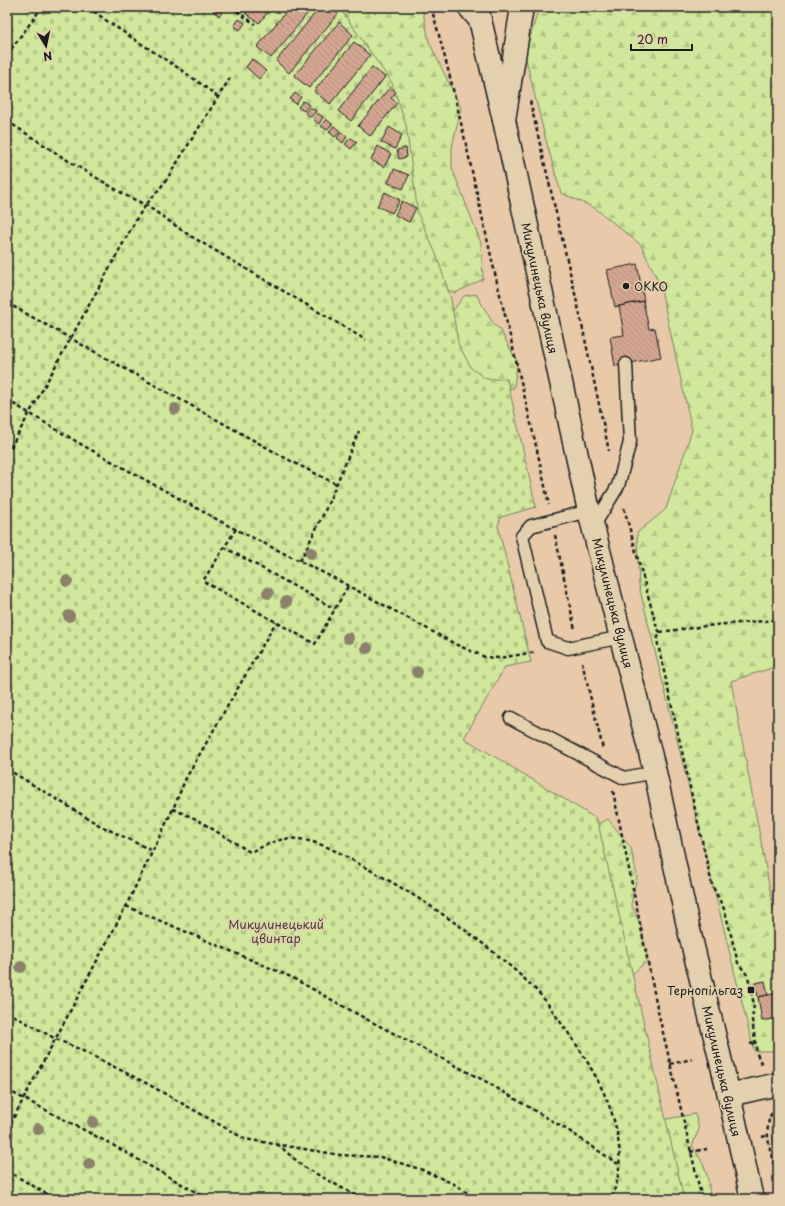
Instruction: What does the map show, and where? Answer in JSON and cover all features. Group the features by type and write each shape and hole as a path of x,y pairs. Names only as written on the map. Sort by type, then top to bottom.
{"main road":[{"path":"504,120 522,7"},
{"name":"Микулинецька вулиця","path":"475,11 504,120 591,519 655,772 688,926 730,1095 752,1199"},
{"path":"730,1095 773,1085"}],"lane":[{"path":"622,637 573,647 547,641 522,536 531,526 552,522 591,519 618,486 630,442 626,364"},
{"path":"511,718 608,768 624,778 655,772"}],"path":[{"path":"7,55 42,7"},
{"path":"88,7 146,48 190,74 218,97"},
{"path":"231,7 255,24"},
{"path":"432,7 448,63 496,277 524,388 552,522 573,647 608,768 670,1064 702,1199"},
{"path":"7,454 72,338 111,263 146,205 165,182 230,78"},
{"path":"529,99 618,486 657,628 660,632"},
{"path":"7,120 67,160 127,196 146,205 189,235 366,340"},
{"path":"7,304 72,338 289,460 336,484"},
{"path":"7,400 84,446 236,529 348,586 457,645 485,657 499,658 573,647"},
{"path":"300,561 324,513 360,432"},
{"path":"236,529 202,581 315,644 348,586"},
{"path":"224,547 335,609"},
{"path":"660,632 714,625 778,620"},
{"path":"7,1130 126,906 174,809 186,778 276,622"},
{"path":"660,632 657,640 712,885 725,911 738,963 748,976 754,1005 752,1020 757,1054 766,1075 773,1085 774,1110 770,1114 767,1126 778,1179"},
{"path":"7,770 99,825 153,851"},
{"path":"174,809 196,819 250,852 272,841 286,838 305,840 328,848 384,878 440,912 507,963 538,992 585,1056 605,1093 614,1116 618,1143 619,1165 615,1189 611,1199"},
{"path":"126,906 291,977 368,1020 485,1081 570,1131 619,1165"},
{"path":"7,1012 56,1039 79,1048 146,1083 245,1138 340,1154 380,1157 420,1169 454,1184 477,1199"},
{"path":"750,1044 756,1043"},
{"path":"670,1064 692,1059"},
{"path":"7,1090 109,1143 208,1199"},
{"path":"762,1136 768,1135"},
{"path":"277,1144 304,1167 362,1199"},
{"path":"690,1152 707,1149"},
{"path":"7,1171 56,1199"}],"green space":[{"name":"Микулинецький цвинтар","path":"7,7 339,7 392,83 406,125 418,214 436,254 451,299 458,343 471,368 486,379 507,379 536,507 501,517 498,526 531,662 505,667 464,738 597,819 684,1199 7,1199"},
{"path":"330,7 422,7 429,42 461,108 452,147 452,168 481,243 483,279 455,293 441,287"},
{"path":"539,7 778,7 778,666 731,681 778,933 778,1051 754,1051 639,586 637,533 666,509 692,430 660,285 641,245 595,208 561,193 545,137 525,55"},
{"path":"476,294 494,325 500,329 517,362 514,388 484,392 459,376 452,312 464,296"},
{"path":"608,819 631,848 637,876 631,904 640,924 648,960 619,986 589,828"},
{"path":"778,1111 778,1160 772,1135 772,1128 774,1116"},
{"path":"695,1114 699,1129 692,1146 706,1171 709,1185 709,1199 626,1199 650,1122"}],"building":[{"path":"216,7 224,9 219,16 213,11"},
{"path":"250,7 272,7 259,23 245,13"},
{"path":"290,7 313,7 271,58 257,47"},
{"path":"320,7 330,7 338,14 289,73 276,61"},
{"path":"239,19 245,23 240,30 234,26"},
{"path":"339,22 353,35 309,88 294,76"},
{"path":"354,42 370,55 330,104 314,91"},
{"path":"252,59 266,71 259,79 246,67"},
{"path":"372,67 385,77 351,121 338,111"},
{"path":"390,87 396,92 391,98 397,103 370,136 358,126"},
{"path":"295,93 301,97 296,104 290,99"},
{"path":"303,101 309,105 304,111 298,107"},
{"path":"310,107 316,111 311,117 305,113"},
{"path":"317,113 323,117 319,124 313,119"},
{"path":"326,119 332,124 327,130 321,126"},
{"path":"334,126 340,131 335,137 329,132"},
{"path":"389,127 402,135 395,149 381,142"},
{"path":"341,132 347,136 343,143 337,138"},
{"path":"351,138 357,142 351,149 345,144"},
{"path":"378,146 391,154 384,167 371,160"},
{"path":"406,148 407,157 399,159 397,150"},
{"path":"394,169 409,175 403,189 388,183"},
{"path":"385,192 400,200 392,213 377,206"},
{"path":"402,201 416,208 409,222 395,215"},
{"name":"ОККО","path":"637,264 644,301 615,307 607,270"},
{"path":"643,301 649,329 655,328 661,357 615,366 610,337 624,335 619,306"},
{"path":"765,981 768,995 758,997 755,983"},
{"path":"778,993 778,1018 762,1021 758,997"}],"place":[{"name":"ОККО","path":"626,286"},
{"name":"Тернопільгаз","path":"751,990"}]}
